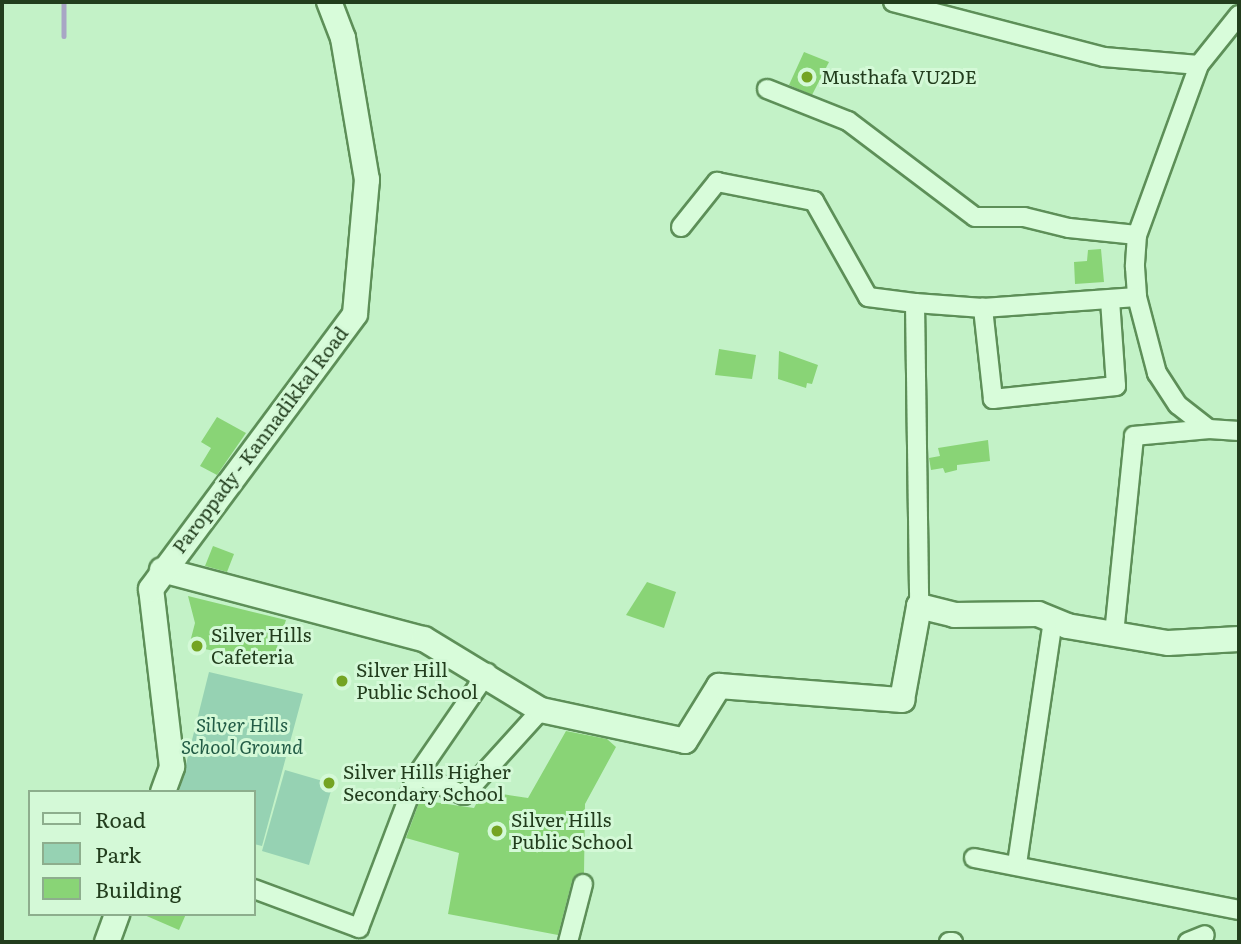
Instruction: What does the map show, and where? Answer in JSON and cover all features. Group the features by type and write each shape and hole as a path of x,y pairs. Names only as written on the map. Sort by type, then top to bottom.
{"street":[{"name":"Paroppady - Kannadikkal Road","path":"164,790 172,767 151,589 162,570 355,314 367,180 343,38 329,2"},
{"path":"894,2 928,7 1104,57 1199,65"},
{"path":"1209,429 1178,405 1157,373 1137,297 1137,235 1199,65 1239,15"},
{"path":"768,89 848,121 975,217 1024,217 1069,228 1137,235"},
{"path":"681,227 717,182 814,201 868,297 983,309 1137,297"},
{"path":"983,309 993,399 1116,386 1110,300"},
{"path":"162,570 424,639 487,673 541,710 685,741 719,686 902,700 919,606 915,303"},
{"path":"1114,634 1134,436 1209,429 1239,431"},
{"path":"919,606 954,615 1038,614 1114,634 1168,643 1239,639"},
{"path":"1017,864 1053,620"},
{"path":"256,890 359,929 417,775 487,673"},
{"path":"417,775 464,795 541,710"},
{"path":"974,858 1017,864 1239,910"},
{"path":"568,942 583,884"},
{"path":"107,942 116,916"}],"green space":[{"name":"Silver Hills School Ground","path":"209,672 303,694 262,846 256,844 256,790 180,790"},
{"path":"285,770 333,784 309,865 262,851"}],"building":[{"name":"Musthafa VU2DE","path":"804,52 829,62 812,95 789,85"},
{"path":"1101,249 1104,282 1075,284 1074,262 1087,261 1088,250"},
{"path":"719,349 756,355 752,379 715,375"},
{"path":"779,351 818,365 812,384 807,383 806,388 778,379"},
{"path":"217,417 246,433 217,475 200,466 211,448 201,442"},
{"path":"988,440 990,461 957,465 957,470 945,473 943,468 931,470 929,458 940,456 938,448"},
{"path":"213,546 234,554 227,572 205,566"},
{"path":"647,582 676,592 664,628 626,615"},
{"path":"188,596 286,620 272,662 189,646 195,623"},
{"name":"Silver Hills Public School","path":"566,731 607,739 616,747 585,804 584,873 572,881 558,935 448,914 459,853 406,838 420,800 474,808 483,791 528,798"},
{"path":"147,916 185,916 179,930"}],"waterway":[{"path":"64,2 64,36"}],"place":[{"name":"Musthafa VU2DE","path":"807,77"},
{"name":"Silver Hills Cafeteria","path":"197,646"},
{"name":"Silver Hill Public School","path":"342,681"},
{"name":"Silver Hills Higher Secondary School","path":"329,783"},
{"name":"Silver Hills Public School","path":"497,831"}]}
